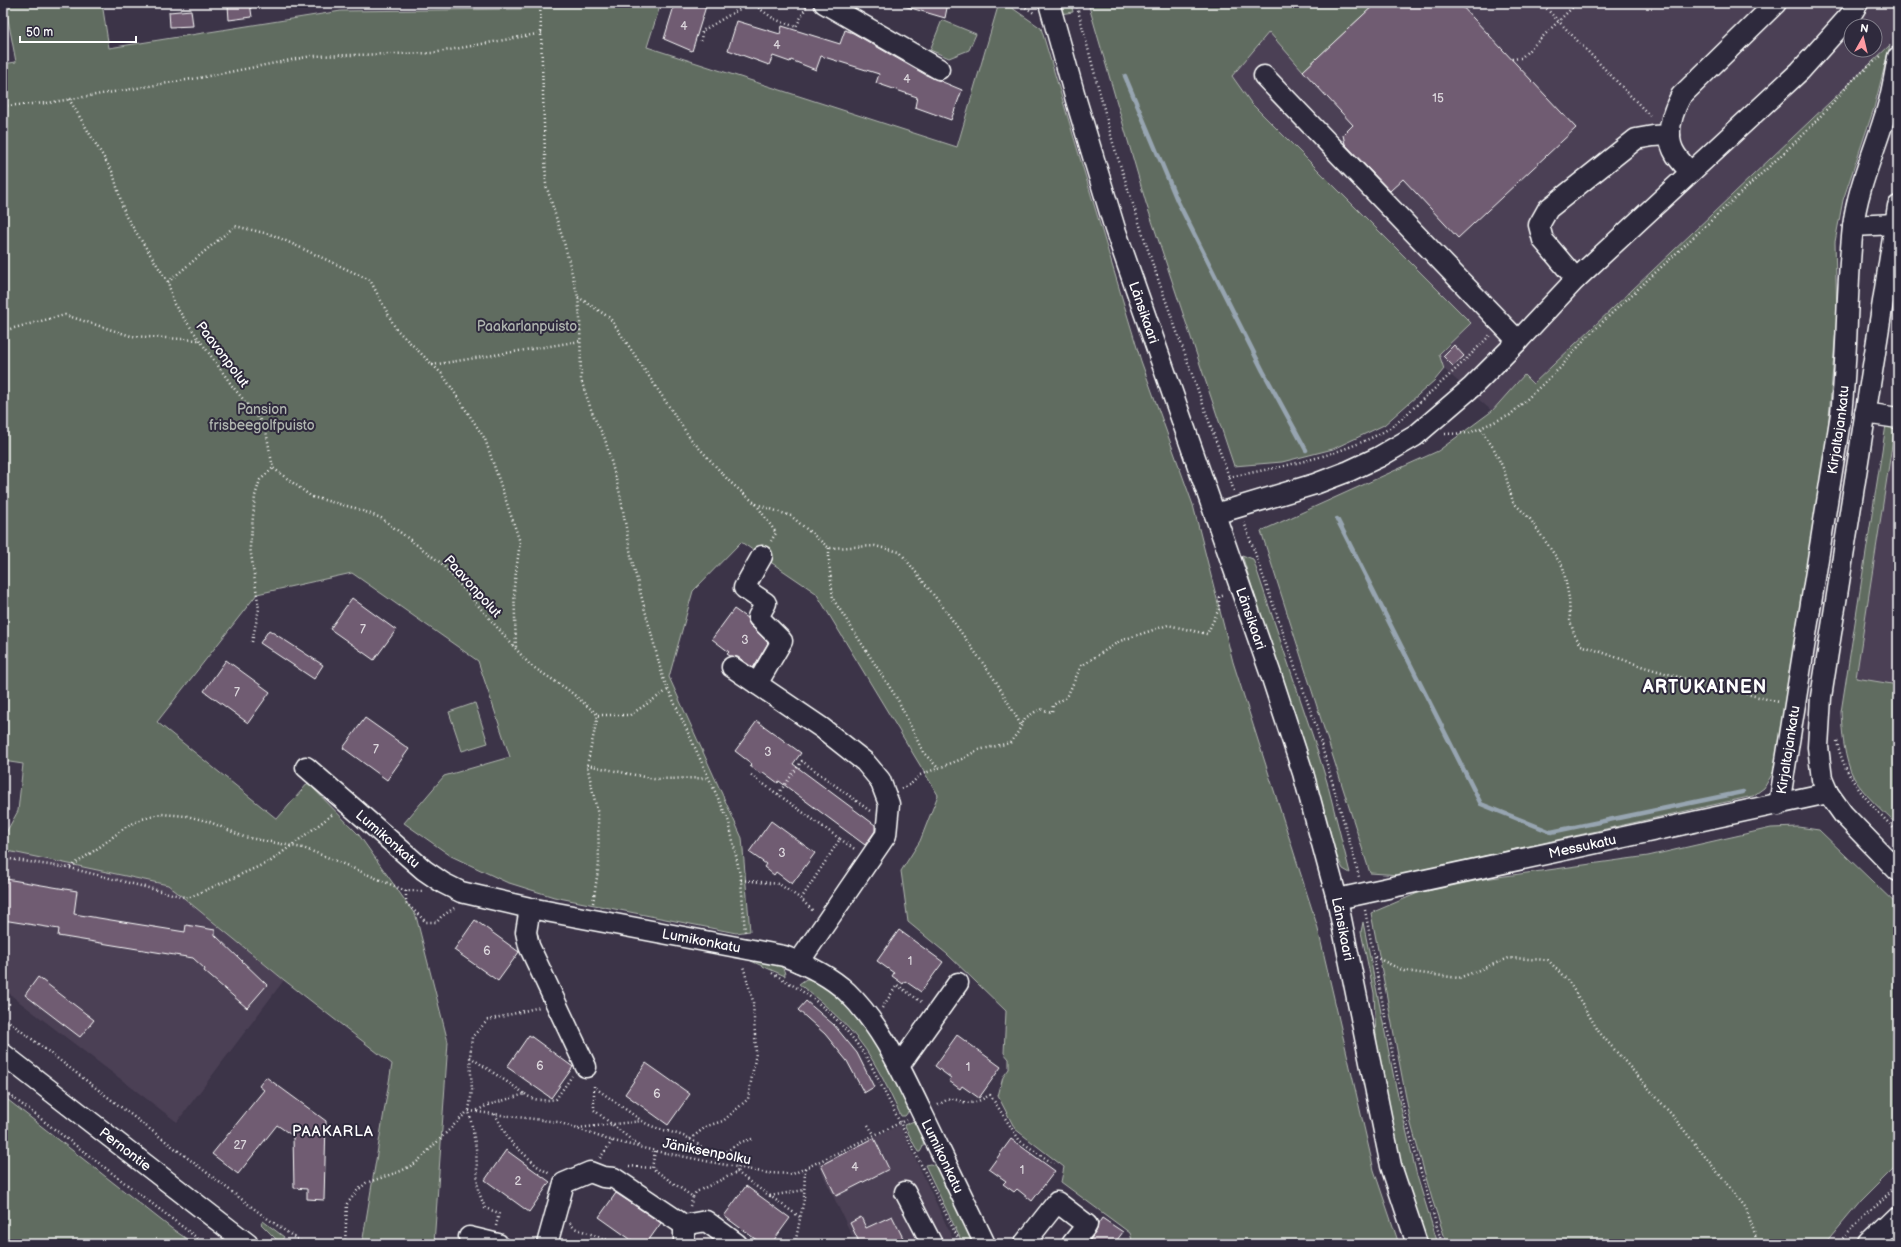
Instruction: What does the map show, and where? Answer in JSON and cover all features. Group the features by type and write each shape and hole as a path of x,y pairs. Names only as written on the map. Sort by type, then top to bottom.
{"street":[{"path":"824,3 939,69"},
{"path":"1690,172 1675,154 1670,135 1673,111 1681,96 1776,3"},
{"path":"1215,514 1315,484 1349,471 1379,457 1415,436 1472,387 1518,341 1576,279 1800,71 1852,13 1858,3"},
{"name":"Länsikaari","path":"1044,10 1076,100 1115,229 1272,675 1303,773 1337,899 1391,1166 1418,1244"},
{"name":"Kirjaltajankatu","path":"1779,804 1841,414 1846,369 1848,287 1853,226 1861,188 1885,117 1891,56"},
{"path":"1264,76 1518,341"},
{"path":"1576,279 1543,240 1539,225 1548,209 1636,139 1670,135"},
{"path":"1853,226 1897,215"},
{"name":"Kirjaltajankatu","path":"1897,215 1821,698 1818,746 1822,779 1828,793 1843,814 1898,871"},
{"path":"1865,413 1898,418"},
{"path":"757,684 782,641 758,617 766,603 744,588 762,556"},
{"path":"732,667 822,728 865,762 880,780 889,804 886,835 799,962"},
{"name":"Lumikonkatu","path":"306,767 348,802 424,870 443,883 461,892 530,908 784,956 799,962 846,990 864,1009 881,1033 899,1066 927,1110 985,1244"},
{"name":"Messukatu","path":"1337,899 1828,793"},
{"path":"530,908 526,932 529,946 584,1063"},
{"path":"899,1066 958,982"},
{"name":"Pernontie","path":"3,1054 248,1244"},
{"path":"546,1244 564,1183 590,1172 603,1177 614,1178 684,1235 706,1222 737,1244"},
{"path":"905,1192 932,1244"},
{"path":"1024,1244 1057,1202 1087,1225 1072,1244"},
{"path":"1869,1244 1898,1216"},
{"path":"468,1237 495,1243"}],"path":[{"path":"540,3 546,185 565,246 578,297 581,341 581,380 590,409 605,438 620,494 632,561 663,678 729,822 741,880 745,935 741,959 753,1002 756,1053 748,1099 723,1121 707,1126 690,1139"},
{"path":"701,41 702,31 751,3 774,19 796,27 808,3"},
{"path":"1019,3 1044,10"},
{"path":"1541,3 1670,135"},
{"path":"1512,59 1522,58 1578,3"},
{"path":"3,106 69,99 198,78 312,56 433,53 542,33"},
{"path":"1415,436 1469,433 1510,415 1560,368 1584,340 1805,133 1854,79 1891,56"},
{"name":"Paavonpolut","path":"69,99 112,173 125,214 168,282 174,304 199,340 265,426 273,468 312,497 355,508 381,518 441,563 530,664 567,689 598,715"},
{"path":"168,282 235,226 273,235 370,280 396,329 443,375 485,439 520,542 514,587 516,649"},
{"path":"578,297 610,318 690,438 730,482 756,504 776,533 762,556"},
{"path":"3,328 6,330 64,315 131,336 199,340"},
{"path":"1229,477 1291,465 1335,453 1379,434 1402,418 1451,375 1501,324"},
{"path":"432,365 581,341"},
{"path":"1481,429 1494,449 1504,470 1513,502 1530,519 1563,568 1569,598 1570,620 1574,634 1581,645 1665,673 1795,706"},
{"path":"252,642 259,609 250,547 256,496 260,480 273,468"},
{"path":"756,504 791,516 829,548 875,546 900,552 943,607 992,677 1021,725"},
{"path":"829,548 833,599 898,700 923,752 938,768"},
{"path":"886,796 911,784 920,775 962,759 978,750 1010,743 1025,718 1040,709 1052,712 1053,705 1067,697 1081,666 1120,642 1168,625 1207,634 1219,609 1219,597 1224,595"},
{"path":"595,888 600,864 598,815 586,765 598,715 630,715 668,689"},
{"path":"1837,737 1840,754 1849,777 1863,796 1898,833"},
{"path":"778,794 802,761 887,824"},
{"path":"586,765 654,779 709,778"},
{"path":"751,775 840,839 801,899"},
{"path":"3,858 69,868 188,898 271,861 348,802"},
{"path":"69,868 102,846 127,826 142,818 161,814 187,816 210,822 244,837 292,845 328,857 406,891 428,892"},
{"path":"741,880 779,884 801,899 826,923"},
{"path":"1375,957 1404,971 1459,978 1509,958 1548,960 1568,982 1600,1032 1672,1115 1746,1208 1758,1244"},
{"path":"768,970 815,1000 840,1022 870,1063 961,1244"},
{"path":"880,1010 897,985 937,1012"},
{"path":"3,998 9,1004 3,1013"},
{"path":"495,1243 499,1213 486,1208 478,1190 476,1148 469,1111 472,1090 470,1057 472,1037 488,1020 556,1002"},
{"path":"3,1017 260,1214 304,1244"},
{"path":"470,1057 530,1098 545,1101 556,1099 584,1063 594,1087 594,1110 642,1148"},
{"path":"594,1087 651,1127 664,1129 690,1139 716,1158"},
{"path":"3,1090 205,1244"},
{"path":"476,1112 488,1105 525,1094"},
{"name":"Jäniksenpolku","path":"469,1111 495,1113 558,1122 606,1139 655,1151 738,1166 767,1173 793,1174 950,1098 962,1102 975,1103 990,1095 1020,1141 1054,1164"},
{"path":"345,1244 347,1204 357,1191 366,1183 400,1172 416,1163 469,1111"},
{"path":"495,1113 509,1140 537,1166 564,1183"},
{"path":"576,1128 642,1121"},
{"path":"868,1125 874,1134"},
{"path":"716,1158 741,1142 752,1139"},
{"path":"655,1151 652,1168 693,1197"},
{"path":"737,1172 738,1166"},
{"path":"795,1244 804,1190 804,1168"},
{"path":"684,1235 693,1197 696,1192 737,1172"},
{"path":"737,1172 800,1217"},
{"path":"1837,1244 1898,1184"},
{"path":"770,1196 804,1190"},
{"path":"557,1206 574,1228 619,1244"}],"shaded area":[{"path":"1088,3 1897,3 1890,45 1883,52 1883,18 1843,18 1843,58 1876,58 1533,384 1524,376 1492,411 1444,369 1439,354 1471,323 1251,103 1090,13"},
{"path":"1898,409 1898,793 1855,678"},
{"path":"3,850 168,885 284,980 177,1122 3,988"},
{"path":"900,1125 955,1244 856,1244 818,1164"}],"green space":[{"name":"Paakarlanpuisto","path":"5,3 102,3 109,48 341,11 524,9 524,3 661,3 647,47 957,147 999,3 1005,3 1041,28 1141,361 1193,505 1233,662 1317,925 1374,1170 1399,1244 1133,1244 1130,1233 1061,1182 1064,1167 1015,1129 998,1096 1003,1077 1009,1069 1009,1059 1004,1053 1006,1011 947,954 908,922 901,871 920,841 938,795 816,593 741,542 693,591 669,677 742,838 750,931 736,933 554,897 506,882 451,856 404,823 444,776 510,757 478,661 352,573 257,594 157,722 277,819 308,783 359,835 416,916 448,1042 434,1244 362,1244 392,1064 284,980 168,885 3,850 3,838 18,811 23,764 3,761 3,64 16,62"},
{"path":"1058,3 1071,3 1073,12 1060,14"},
{"path":"1088,3 1376,3 1303,71 1269,32 1232,76 1251,103 1471,323 1439,354 1444,369 1435,380 1384,425 1333,449 1282,462 1234,466 1146,203"},
{"path":"942,20 976,34 969,50 949,58 930,50"},
{"path":"1890,45 1874,108 1843,200 1835,242 1837,315 1827,443 1774,771 1764,788 1753,796 1400,875 1370,873 1261,531 1438,451 1492,411 1524,375 1533,384 1876,58 1883,58 1883,52"},
{"path":"1886,425 1895,426 1856,678 1898,685 1898,826 1858,785 1854,778 1846,754 1841,712"},
{"path":"1242,555 1253,559 1327,782 1350,873 1343,869 1335,853"},
{"path":"475,703 488,743 462,751 449,712"},
{"path":"1798,827 1819,830 1898,906 1898,1164 1861,1201 1825,1244 1447,1244 1432,1199 1411,1124 1371,913 1418,893 1484,879 1648,856 1771,828"},
{"path":"1363,922 1395,1083 1417,1176 1438,1244 1426,1244 1404,1176 1382,1085 1377,1059 1374,993 1361,932"},
{"path":"751,957 767,960 777,964 784,971 785,976 751,961"},
{"path":"806,979 812,979 817,982 842,1001 855,1014 866,1029 885,1061 909,1111 905,1116 901,1116 877,1068 858,1039 840,1019 799,984"},
{"path":"3,1096 171,1228 194,1244 3,1244"},
{"path":"914,1121 923,1140 920,1152 918,1152 904,1125"},
{"path":"925,1165 934,1165 938,1170 975,1244 963,1244"},
{"path":"263,1221 284,1237 280,1243 261,1224"}],"building":[{"path":"250,3 252,17 229,20 228,5"},
{"path":"675,3 707,3 692,51 664,39"},
{"path":"904,3 948,3 945,18 904,6"},
{"path":"1376,3 1459,3 1576,128 1458,238 1403,179 1390,191 1345,144 1343,135 1353,125 1303,71"},
{"path":"191,10 193,26 170,27 169,12"},
{"path":"737,21 780,34 782,26 840,44 845,30 853,33 926,75 962,90 951,120 915,107 917,97 876,83 879,74 821,56 816,70 791,60 790,62 773,56 769,65 728,50"},
{"path":"1454,345 1464,356 1453,366 1443,356"},
{"path":"352,598 396,630 374,660 330,629"},
{"path":"734,609 747,618 750,625 768,643 753,668 738,657 727,654 729,652 712,639"},
{"path":"269,630 323,665 314,679 260,643"},
{"path":"226,660 270,692 248,723 204,691"},
{"path":"365,718 409,749 387,780 343,748"},
{"path":"757,721 801,753 793,764 875,825 875,831 865,845 779,781 778,783 763,772 761,774 750,766 752,764 735,751"},
{"path":"771,821 815,853 792,884 776,872 774,875 764,867 766,864 749,852"},
{"path":"6,879 77,891 74,914 185,932 186,925 215,930 215,935 267,985 247,1008 204,971 205,969 193,958 58,936 59,929 3,920 3,897"},
{"path":"475,920 519,952 498,981 454,950"},
{"path":"899,930 943,962 921,992 905,981 903,984 892,976 894,973 877,961"},
{"path":"38,977 94,1020 80,1037 25,995"},
{"path":"806,1001 834,1025 857,1053 874,1087 864,1093 847,1061 825,1034 798,1010"},
{"path":"529,1035 573,1067 551,1098 507,1067"},
{"path":"957,1035 1001,1067 979,1098 962,1086 960,1089 949,1081 951,1078 935,1066"},
{"path":"646,1063 690,1094 668,1125 625,1094"},
{"path":"266,1077 326,1121 324,1200 307,1199 307,1189 294,1188 293,1136 277,1125 238,1174 212,1154 264,1090 259,1086"},
{"path":"874,1138 889,1169 836,1196 821,1165"},
{"path":"1011,1139 1055,1171 1032,1201 1017,1189 1014,1192 1003,1184 1006,1181 989,1169"},
{"path":"506,1150 550,1182 529,1212 485,1180"},
{"path":"746,1186 790,1218 771,1244 762,1244 724,1216"},
{"path":"616,1193 661,1223 646,1244 637,1244 599,1217"},
{"path":"892,1216 906,1244 860,1244 850,1223 861,1217 866,1228"},
{"path":"1102,1218 1123,1232 1114,1244 1087,1244 1096,1232 1098,1224"}],"waterway":[{"path":"1125,76 1177,200 1263,371 1306,450"},
{"path":"1337,519 1481,804 1551,832 1743,792"}],"district":[{"name":"ARTUKAINEN","path":"1705,687"},
{"name":"PAAKARLA","path":"333,1131"}],"park label":[{"name":"Pansion frisbeegolfpuisto","path":"262,418"}]}
